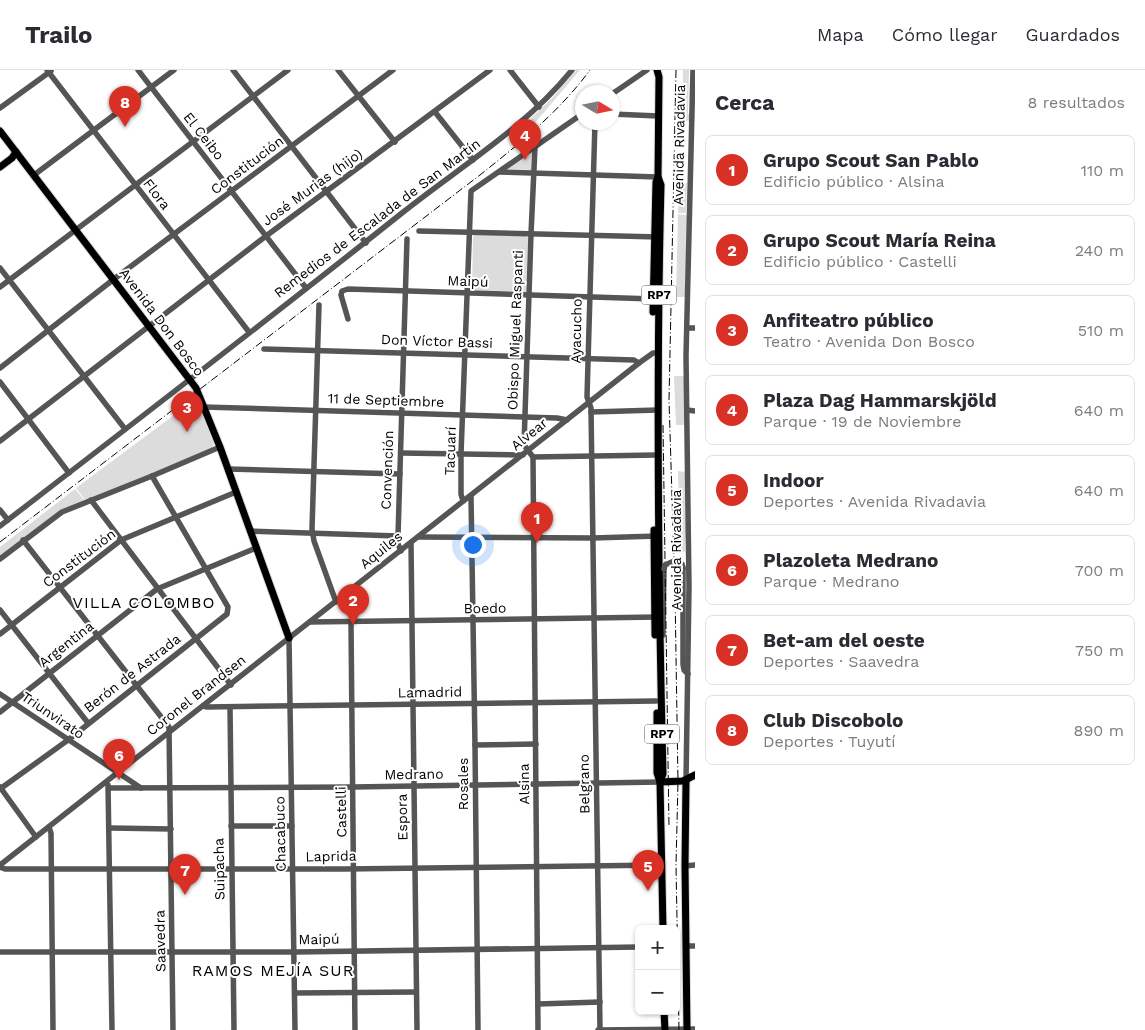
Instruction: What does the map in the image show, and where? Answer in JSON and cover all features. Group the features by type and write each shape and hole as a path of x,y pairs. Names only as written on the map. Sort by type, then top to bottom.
{"main road":[{"name":"Avenida Rivadavia","path":"655,353 654,299 661,185 658,177 658,72"},
{"name":"Avenida Don Bosco","path":"0,131 191,379 220,447 290,638"},
{"path":"0,162 16,152"},
{"path":"0,167 12,158 16,152"},
{"name":"Avenida Rivadavia","path":"657,238 655,455 662,774 660,782 663,925"},
{"name":"Avenida Rivadavia","path":"658,618 656,701 657,773 660,782"},
{"path":"686,781 695,775"},
{"name":"Avenida Rivadavia","path":"686,781 687,1030"},
{"name":"Medrano","path":"660,782 686,781"},
{"path":"664,1015 665,1030"}],"street":[{"name":"El Ceibo","path":"138,70 306,288"},
{"path":"34,175 174,70"},
{"path":"233,70 366,243"},
{"path":"0,286 288,70"},
{"path":"338,70 395,142"},
{"name":"Constitución","path":"0,368 50,331 114,279 394,70"},
{"name":"José Murias (hijo)","path":"0,441 266,236 490,70"},
{"path":"510,70 539,107"},
{"name":"Remedios de Escalada de San Martín","path":"0,526 520,124 539,107 572,70"},
{"path":"620,89 647,70"},
{"name":"Avenida Rivadavia","path":"686,781 692,587 692,513 688,463 686,328 692,240 693,70"},
{"path":"0,108 49,71"},
{"name":"Flora","path":"49,71 134,185 249,332"},
{"path":"435,112 473,160"},
{"path":"620,114 658,116"},
{"path":"499,172 575,119"},
{"path":"520,124 535,147"},
{"name":"Ayacucho","path":"593,538 591,412 587,397 595,130"},
{"name":"Obispo Miguel Raspanti","path":"533,457 526,453 524,445 530,234 535,147"},
{"path":"499,172 658,177"},
{"name":"Tacuarí","path":"463,502 461,494 462,454 472,191 499,172"},
{"path":"419,231 657,238"},
{"name":"Convención","path":"401,551 398,544 398,536 408,239"},
{"path":"0,268 125,429"},
{"name":"Maipú","path":"348,319 341,298 342,291 348,289 654,299"},
{"path":"320,304 312,533 336,602"},
{"path":"686,328 695,328"},
{"name":"Don Víctor Bassi","path":"264,349 634,360 639,363"},
{"name":"Alvear","path":"418,537 588,402 655,353"},
{"path":"686,356 695,356"},
{"path":"0,382 69,473"},
{"name":"11 de Septiembre","path":"204,407 557,418 566,420"},
{"path":"591,412 655,410"},
{"path":"687,410 695,411"},
{"path":"0,559 62,512 220,447"},
{"path":"400,453 526,453"},
{"path":"533,538 533,457 655,455"},
{"path":"688,463 695,463"},
{"path":"228,469 400,474"},
{"path":"152,476 206,569"},
{"name":"Constitución","path":"0,634 121,540 236,492"},
{"path":"471,496 472,538"},
{"path":"91,500 231,684"},
{"path":"0,510 8,520"},
{"path":"250,531 398,536"},
{"path":"418,537 593,538 656,536"},
{"name":"Aquiles","path":"290,638 418,537"},
{"name":"Rosales","path":"472,538 478,1030"},
{"name":"Alsina","path":"533,538 538,1030"},
{"name":"Belgrano","path":"593,538 599,866 599,1030"},
{"path":"23,540 169,727 170,731"},
{"name":"Espora","path":"411,543 417,1030"},
{"name":"Argentina","path":"0,712 157,589 256,548"},
{"path":"660,674 663,662 664,569 665,565 674,561 682,564 683,568 683,664 684,670 688,674"},
{"name":"Berón de Astrada","path":"0,788 68,740 227,614 228,607 206,569"},
{"path":"0,610 88,723"},
{"name":"Boedo","path":"310,622 658,618"},
{"name":"Castelli","path":"351,623 355,1030"},
{"name":"Coronel Brandsen","path":"0,866 290,638"},
{"name":"Chacabuco","path":"290,638 295,1030"},
{"name":"Triunvirato","path":"0,694 118,772"},
{"name":"Lamadrid","path":"204,706 352,706 656,701"},
{"name":"Suipacha","path":"230,707 234,1030"},
{"name":"Saavedra","path":"170,731 173,1030"},
{"path":"476,745 536,744"},
{"path":"118,772 142,788"},
{"path":"106,781 110,788 112,1030"},
{"name":"Medrano","path":"110,788 292,788 660,782"},
{"path":"0,788 36,837"},
{"path":"231,826 292,826"},
{"path":"49,827 51,833 53,1030"},
{"path":"110,828 170,829"},
{"name":"Laprida","path":"0,866 5,869 293,869 662,865"},
{"path":"685,866 695,865"},
{"path":"686,946 695,946"},
{"name":"Maipú","path":"0,952 294,952 635,948"},
{"path":"295,993 416,992"},
{"path":"538,1004 600,1002"},
{"path":"599,1030 695,1029"}],"shaded area":[{"path":"576,70 580,70 528,131 525,126 526,123 553,97"},
{"path":"683,70 689,70 688,114 690,114 690,121 682,121"},
{"path":"532,150 531,170 506,169"},
{"path":"680,183 687,183 686,213 678,213"},
{"path":"678,214 687,215 685,297 676,297"},
{"path":"475,235 525,235 528,238 526,292 472,290 473,237"},
{"path":"674,376 684,376 684,425 676,425"},
{"path":"197,398 214,444 212,448 86,501 76,488"},
{"path":"678,471 685,472 685,552 680,551"},
{"path":"75,489 85,501 59,511 0,558 0,547"}],"railway":[{"path":"0,542 480,175 552,113 590,70"},
{"path":"676,70 669,400 675,592 679,1030"},
{"path":"663,425 669,827"}],"place":[{"name":"Club Discobolo","path":"125,127"},
{"name":"Plaza Dag Hammarskjöld","path":"525,160"},
{"name":"Anfiteatro público","path":"187,432"},
{"name":"Grupo Scout San Pablo","path":"537,543"},
{"name":"Grupo Scout María Reina","path":"353,625"},
{"name":"Plazoleta Medrano","path":"119,780"},
{"name":"Indoor","path":"648,891"},
{"name":"Bet-am del oeste","path":"185,895"}],"district":[{"name":"VILLA COLOMBO","path":"144,602"},
{"name":"RAMOS MEJÍA SUR","path":"273,970"}]}
